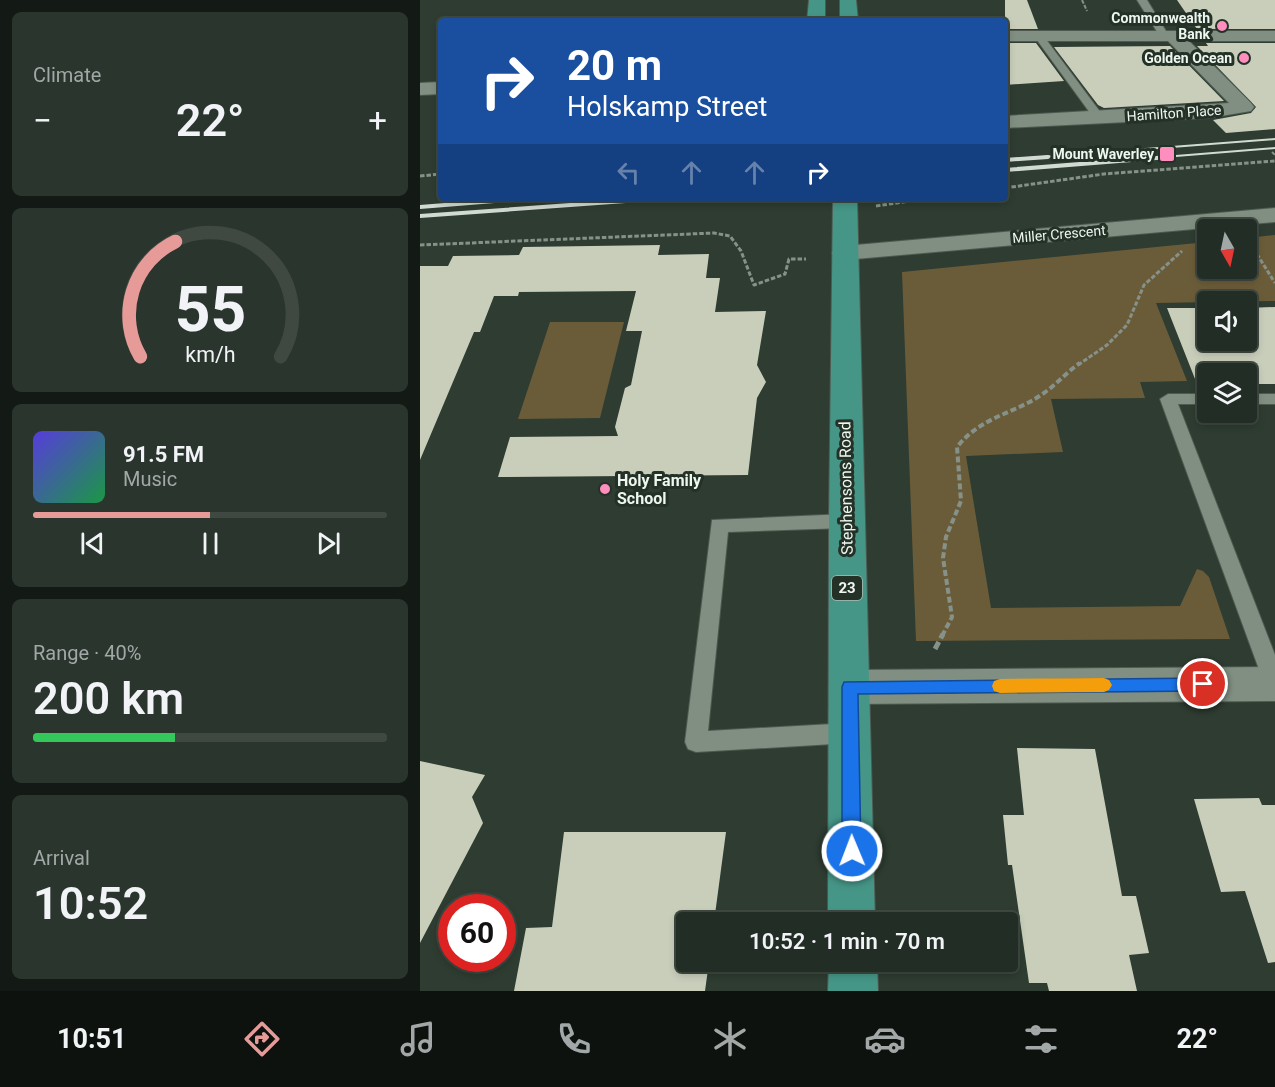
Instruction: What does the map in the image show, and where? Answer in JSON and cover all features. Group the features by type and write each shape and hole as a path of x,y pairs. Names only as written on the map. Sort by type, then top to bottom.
{"main road":[{"path":"816,18 817,0"},
{"path":"848,0 849,18"},
{"name":"Stephensons Road","path":"844,203 852,912"},
{"path":"853,972 853,991"}],"street":[{"path":"1008,36 1275,36"},
{"name":"Hamilton Place","path":"1008,122 1097,115 1127,117 1244,107 1169,36"},
{"path":"420,89 438,88"},
{"name":"Miller Crescent","path":"844,253 1275,215"},
{"path":"850,687 1275,683"}],"lane":[{"name":"Hamilton Place","path":"1142,0 1169,36"},
{"path":"1039,36 1097,115"},
{"path":"1197,399 1168,399 1275,683"},
{"path":"1257,399 1275,399"},
{"path":"846,521 719,525 696,742 850,733"}],"path":[{"path":"1008,188 1104,174 1275,161"},
{"path":"420,176 438,174"},
{"path":"872,206 909,201"},
{"path":"420,245 714,233 729,236 741,251 754,285 785,274 789,259 806,258"},
{"path":"933,656 952,617 950,591 943,558 946,537 961,501 957,447 971,430 1044,393 1060,376 1107,345 1126,325 1144,285 1187,247"},
{"path":"1257,255 1275,283"}],"shaded area":[{"path":"1275,235 1275,301 1257,301 1257,291 1197,291 1197,302 1156,303 1187,381 1140,382 1145,398 1051,399 1063,452 966,456 991,608 1180,606 1197,569 1209,577 1230,639 916,641 902,272 1197,243 1197,279 1257,279 1257,237"},
{"path":"550,322 624,322 600,418 518,419"}],"building":[{"path":"1005,0 1027,0 1038,29 1008,29 1008,18 1005,18"},
{"path":"1177,0 1275,0 1275,29 1197,29"},
{"path":"1008,43 1036,43 1064,81 1008,85"},
{"path":"1206,43 1275,43 1275,129 1226,133 1213,120 1251,113 1256,107 1197,46 1208,46"},
{"path":"1170,46 1224,101 1104,108 1098,105 1054,47"},
{"path":"660,245 658,255 709,254 706,278 720,278 715,312 766,311 757,365 766,382 757,398 748,475 498,477 510,437 618,436 615,427 625,388 631,385 642,331 626,331 636,291 519,292 518,296 494,296 480,332 474,332 420,460 420,266 448,266 453,256 519,255 523,247"},
{"path":"1275,307 1275,384 1257,384 1257,363 1197,363 1197,384 1167,308 1197,308 1197,351 1257,351 1257,308"},
{"path":"1017,748 1095,749 1122,896 1136,896 1149,953 1129,955 1137,991 1049,991 1047,983 1029,983 1012,865 1008,865 1003,815 1024,815"},
{"path":"420,761 485,775 472,797 483,823 446,894 438,894 438,909 420,943"},
{"path":"1259,798 1262,805 1275,805 1275,962 1268,963 1245,891 1221,892 1194,799"},
{"path":"564,832 726,832 715,912 676,912 676,972 708,972 705,991 514,991 526,928 552,927"}],"railway":[{"path":"1029,158 1275,139"},
{"path":"1151,158 1275,148"},
{"path":"1008,160 1048,157"},
{"path":"1008,170 1169,157"},
{"path":"420,207 493,201"},
{"path":"420,216 626,201"}],"slow traffic":[{"path":"1000,686 1104,685"}],"place":[{"name":"Commonwealth Bank","path":"1222,26"},
{"name":"Golden Ocean","path":"1244,58"},
{"name":"Mount Waverley","path":"1167,154"},
{"name":"Holy Family School","path":"605,489"}],"route":[{"path":"852,851 850,687 1203,684"}]}
